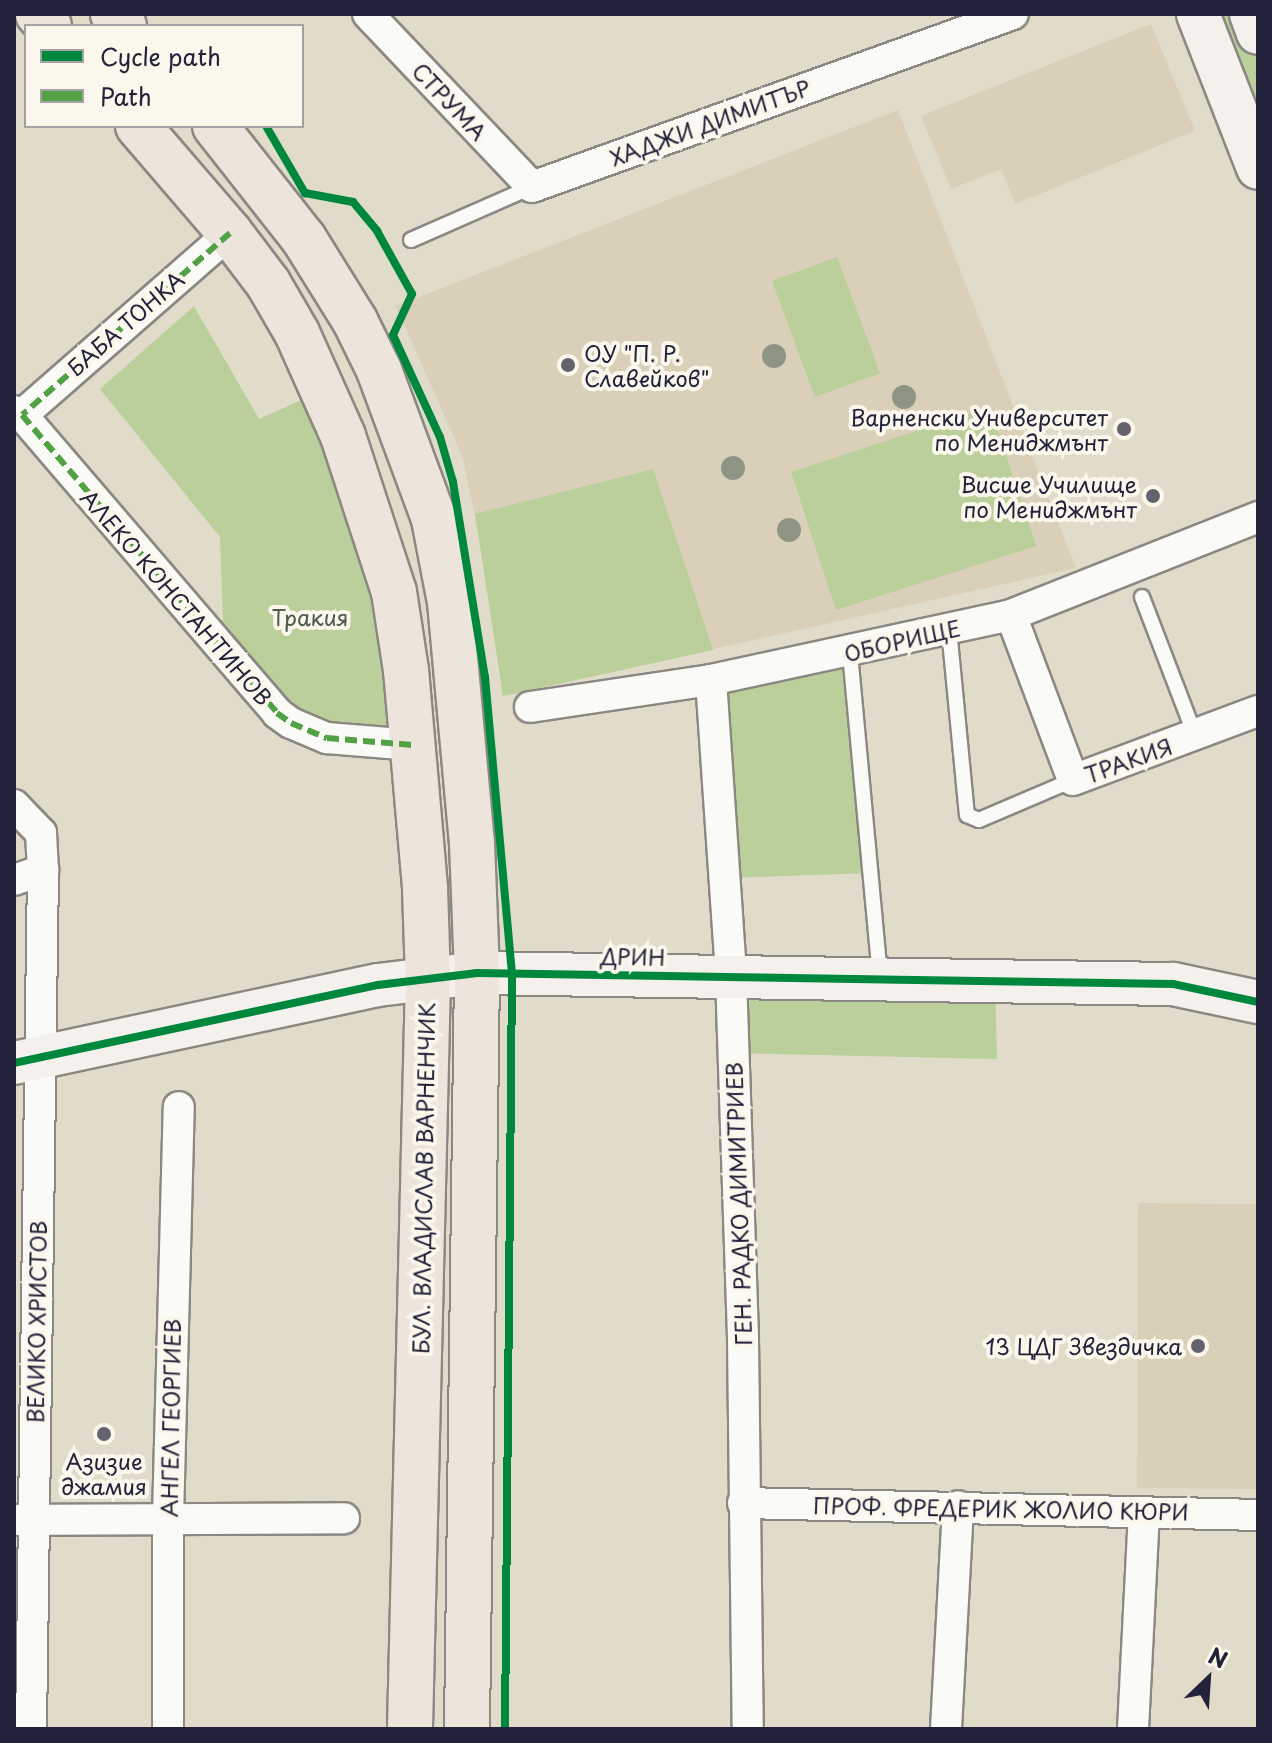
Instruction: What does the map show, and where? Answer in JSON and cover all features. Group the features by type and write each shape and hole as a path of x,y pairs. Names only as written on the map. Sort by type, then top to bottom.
{"main road":[{"name":"БУЛ. ВЛАДИСЛАВ ВАРНЕНЧИК","path":"140,128 230,233 268,283 297,333 343,436 394,592 413,745 425,889 428,980 410,1729"},
{"path":"217,128 304,239 355,321 379,370 434,519 450,602 472,843 477,973 467,1729"}],"street":[{"name":"ХАДЖИ ДИМИТЪР","path":"532,187 1013,14"},
{"path":"1198,14 1258,168"},
{"path":"1251,14 1258,33"},
{"name":"СТРУМА","path":"380,18 532,187"},
{"name":"БАБА ТОНКА","path":"18,413 230,233"},
{"name":"АЛЕКО КОНСТАНТИНОВ","path":"18,413 277,713 291,723 327,738 413,745"},
{"name":"ОБОРИЩЕ","path":"530,707 711,680 850,653 1011,615 1258,517"},
{"name":"ТРАКИЯ","path":"1011,615 1073,780 1258,711"},
{"name":"ГЕН. РАДКО ДИМИТРИЕВ","path":"711,680 731,976 743,1340 748,1729"},
{"name":"ВЕЛИКО ХРИСТОВ","path":"14,805 41,833 43,870 27,1061 23,1520 31,1729"},
{"path":"14,880 43,870"},
{"name":"ДРИН","path":"27,1061 363,988 477,973 1173,984 1258,1002"},
{"name":"АНГЕЛ ГЕОРГИЕВ","path":"168,1729 168,1518 179,1107"},
{"name":"ПРОФ. ФРЕДЕРИК ЖОЛИО КЮРИ","path":"743,1503 1258,1515"},
{"path":"946,1729 958,1506"},
{"path":"1133,1729 1144,1512"},
{"path":"23,1520 344,1518"}],"lane":[{"name":"ХАДЖИ ДИМИТЪР","path":"411,240 532,187"},
{"path":"1142,597 1195,735"},
{"path":"949,629 967,815 979,820 1073,780"},
{"path":"850,653 880,979"}],"shaded area":[{"path":"1151,24 1195,131 1015,204 1001,169 951,189 921,116"},
{"path":"898,110 1076,568 503,696 484,561 463,458 396,306"},
{"name":"13 ЦДГ Звездичка","path":"1138,1203 1258,1204 1258,1489 1137,1488"}],"green space":[{"path":"1198,14 1251,14 1258,31 1258,166"},
{"path":"837,257 880,373 815,397 772,281"},
{"name":"Тракия","path":"194,306 259,419 324,390 413,745 327,738 209,633 223,619 220,537 100,389"},
{"path":"990,407 1036,546 836,610 791,472"},
{"path":"653,469 713,650 503,696 475,514"},
{"path":"850,653 871,873 725,878 711,680"},
{"path":"731,976 995,981 997,1059 733,1053"}],"marked path":[{"path":"230,233 22,415 277,713 291,723 327,738 413,745"}],"cycle path":[{"path":"267,128 305,193 353,202 377,231 412,294 393,335 440,437 453,482 485,677 512,973 505,1729"},
{"path":"14,1063 378,985 477,973 1173,984 1258,1002"}],"place":[{"name":"ОУ \"П. Р. Славейков\"","path":"568,365"},
{"name":"Варненски Университет по Мениджмънт","path":"1124,429"},
{"name":"Висше Училище по Мениджмънт","path":"1153,496"},
{"name":"13 ЦДГ Звездичка","path":"1198,1346"},
{"name":"Азизие джамия","path":"104,1434"}]}
